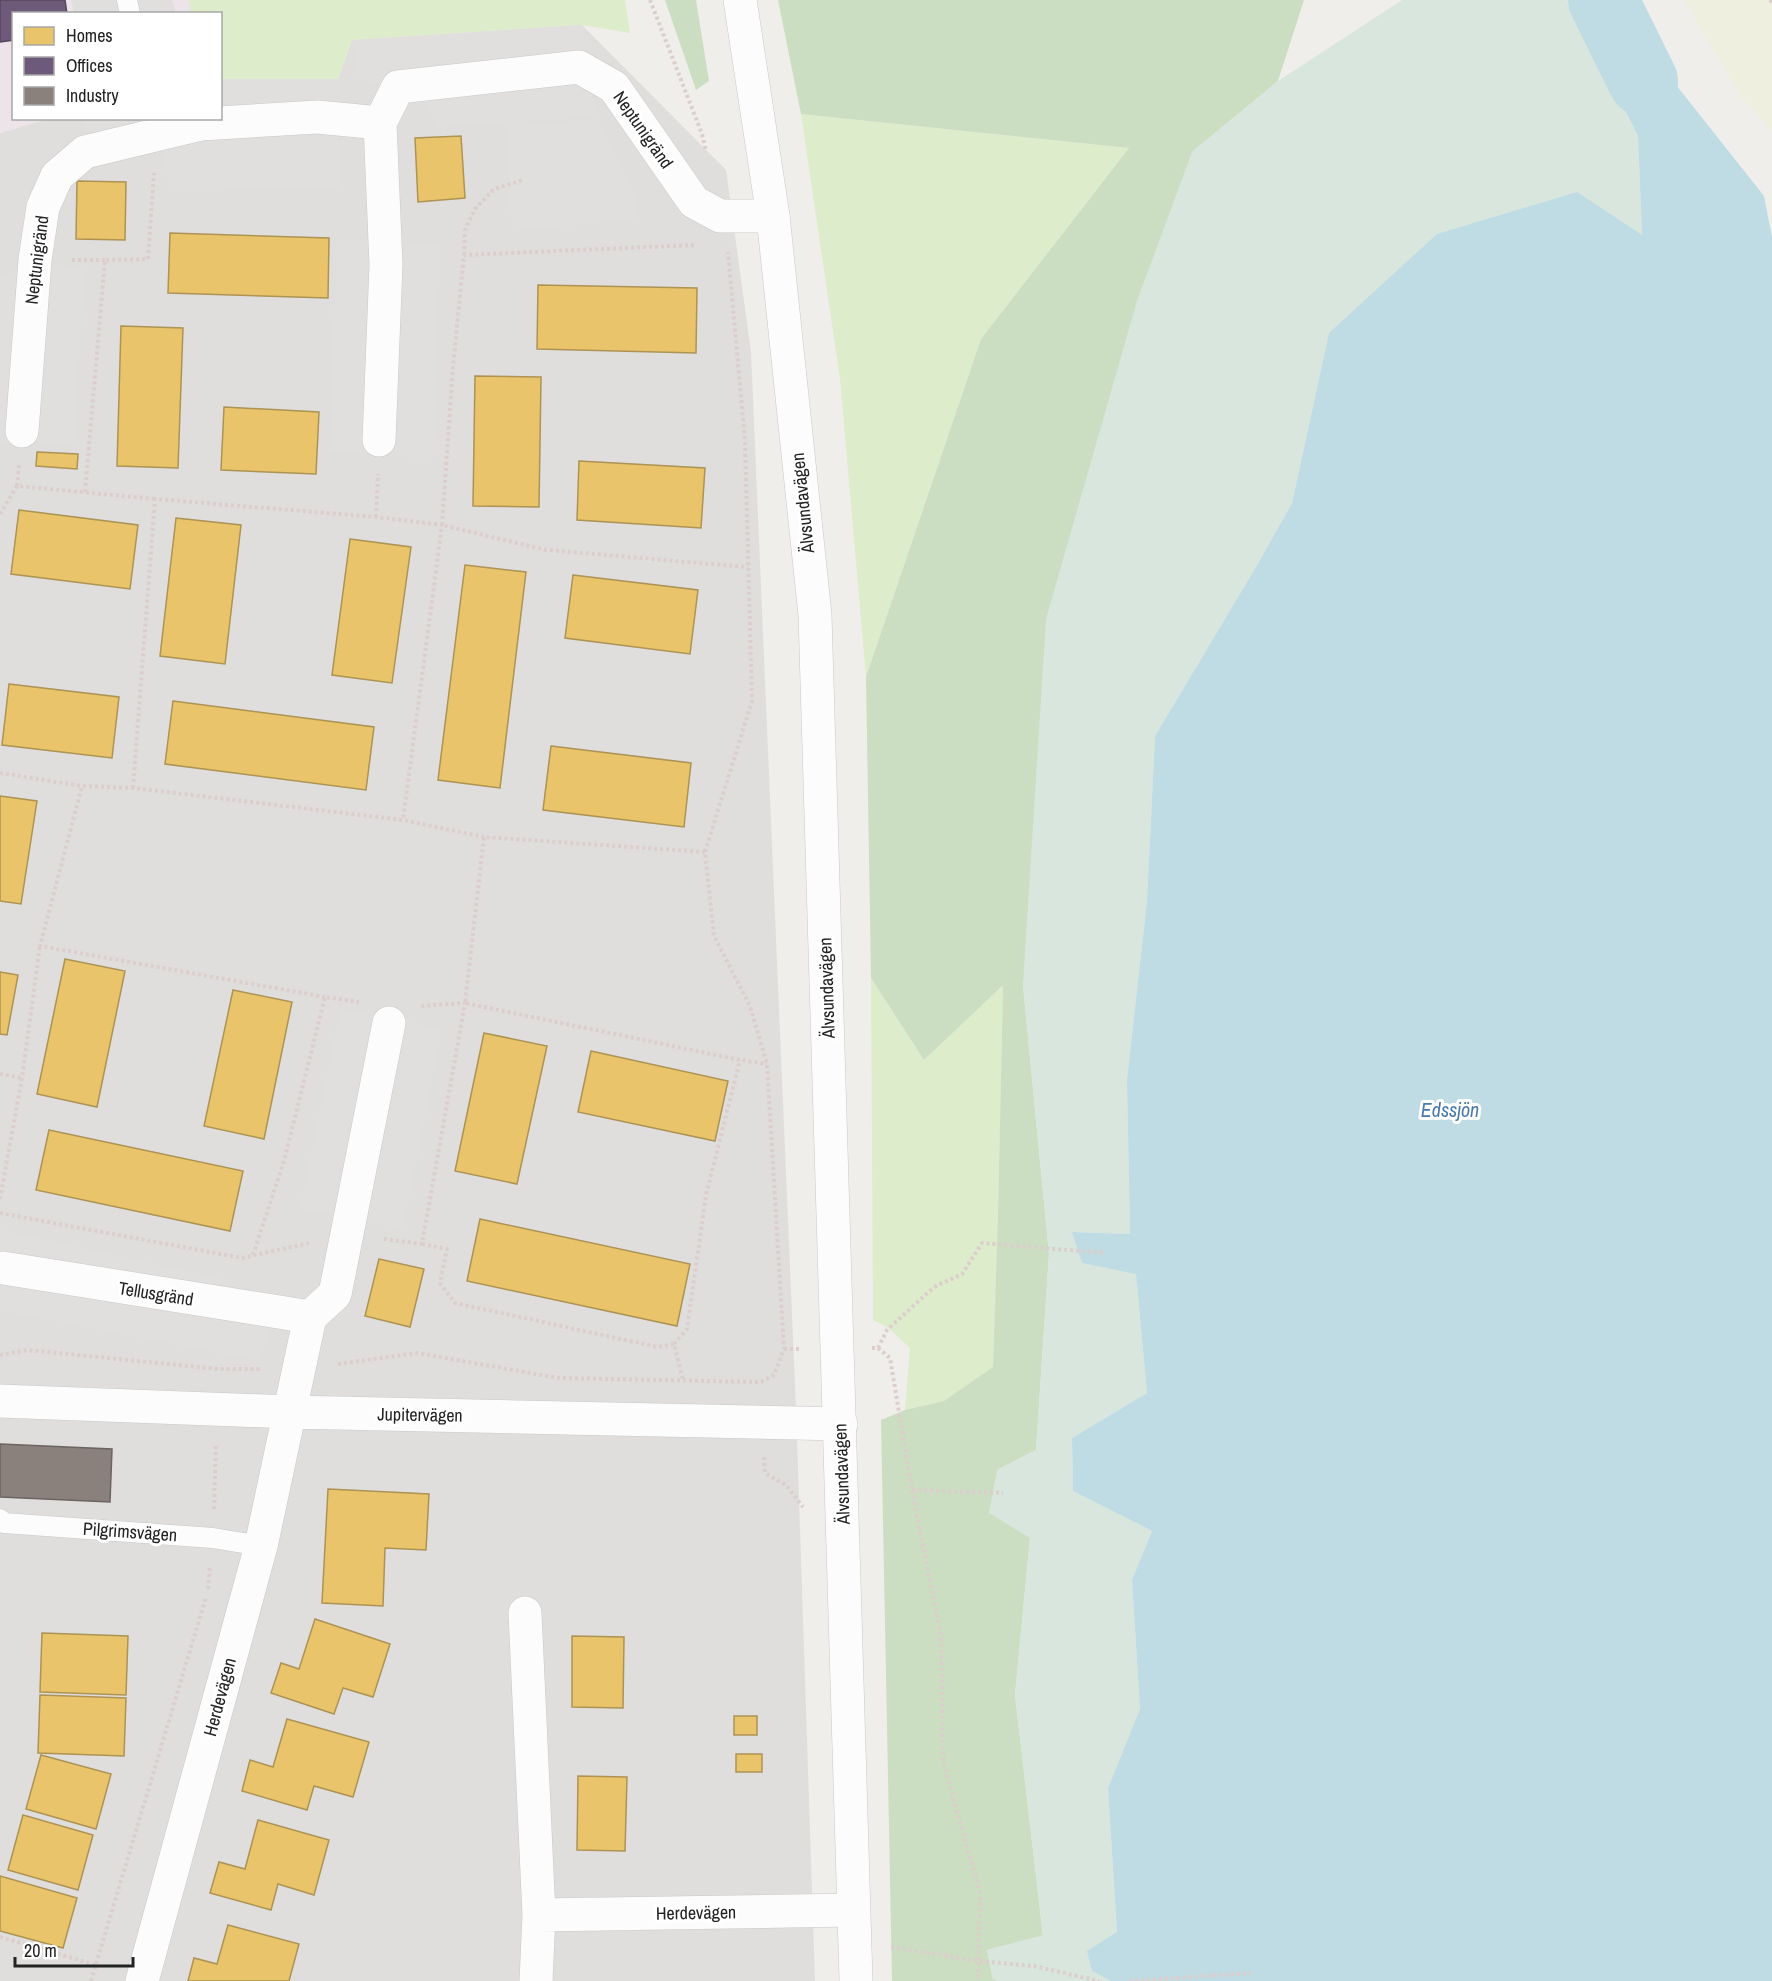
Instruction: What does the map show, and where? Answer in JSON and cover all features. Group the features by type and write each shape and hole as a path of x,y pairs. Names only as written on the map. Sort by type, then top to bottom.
{"street":[{"name":"Älvsundavägen","path":"740,0 773,216 815,615 856,1981"},
{"name":"Neptunigränd","path":"380,440 386,265 380,123 398,87 579,67 614,87 694,202 724,230 773,216"},
{"name":"Neptunigränd","path":"22,431 35,260 43,207 57,176 85,152 201,124 317,117 380,123"},
{"path":"291,1412 310,1317 335,1294 391,1011"},
{"name":"Tellusgränd","path":"3,1268 310,1317"},
{"name":"Jupitervägen","path":"0,1401 291,1412 841,1424"},
{"name":"Herdevägen","path":"142,1981 261,1546 291,1412"},
{"path":"525,1613 539,1915 537,1981"},
{"name":"Herdevägen","path":"539,1915 854,1926"}],"lane":[{"name":"Pilgrimsvägen","path":"0,1519 4,1523 213,1538 261,1546"}],"path":[{"path":"650,0 702,134 706,155"},
{"path":"85,492 105,260 148,259 157,135"},
{"path":"403,820 442,525 465,230 475,209 494,189 523,180"},
{"path":"0,1355 28,1350 218,1369 300,1370 417,1353 558,1378 761,1382 774,1375 784,1349 767,1064 750,1006 714,936 705,852 752,701 745,441 724,230 464,255"},
{"path":"0,513 17,486 376,517 442,525 546,550 748,567"},
{"path":"133,788 155,499"},
{"path":"0,773 82,786 133,788 403,820 484,837 705,852"},
{"path":"0,1199 22,1078 40,946 82,786"},
{"path":"422,1244 465,1003 484,837"},
{"path":"40,946 391,1011 465,1003 767,1064"},
{"path":"253,1255 284,1161 325,997"},
{"path":"0,1212 242,1258 348,1234 422,1244 447,1249 440,1283 455,1303 658,1347 674,1344 687,1329 706,1195 740,1060"},
{"path":"0,1074 22,1078"},
{"path":"878,1347 887,1330 934,1287 962,1274 982,1243 1106,1253"},
{"path":"674,1344 683,1380"},
{"path":"784,1349 878,1347 890,1358 912,1490 941,1637 944,1761 980,1893 978,1981"},
{"path":"91,1981 208,1588 213,1538 218,1369"},
{"path":"912,1490 1003,1492"},
{"path":"854,1926 978,1961 1034,1966 1099,1981"},
{"path":"0,1937 96,1965"},
{"path":"1129,1981 1251,1972"}],"shaded area":[{"path":"0,0 188,0 191,12 12,12 12,120 44,120 0,133"},
{"path":"71,0 172,0 176,12 74,12"},
{"path":"1402,0 1567,0 1638,136 1642,236 1329,333 1292,503 1155,736 1147,901 1127,1080 1130,1234 1073,1232 1082,1263 1136,1273 1147,1393 1072,1438 1073,1491 1152,1531 1132,1580 1140,1709 1108,1788 1117,1933 1092,1971 1111,1981 998,1981 993,1979 987,1950 1043,1935 1015,1695 1030,1538 989,1513 997,1470 1036,1450 1049,1254 1023,985 1046,619 1137,301 1192,152 1278,81"},
{"path":"582,25 726,170 751,352 796,1408 815,1981 0,1981 0,133 44,120 222,120 222,79 338,79 352,40"},
{"path":"582,25 596,116 437,127 430,107 357,76 352,40"},
{"path":"222,79 338,79 338,188 169,185 164,146 95,160 85,120 222,120"},
{"path":"597,120 634,192 635,219 512,231 506,125"},
{"path":"337,239 440,245 433,458 330,452"},
{"path":"53,264 84,268 74,446 0,442 0,276"},
{"path":"340,1009 442,1029 403,1229 300,1209"},
{"path":"1,1230 225,1280 271,1327 261,1361 0,1310"}],"green space":[{"path":"188,0 625,0 630,33 582,25 352,40 338,79 222,79 222,12 191,12"},
{"path":"665,0 696,0 709,81 696,90"},
{"path":"778,0 1304,0 1278,81 1192,152 1023,985 1049,1254 1036,1450 997,1470 1030,1538 1015,1695 1043,1936 987,1950 993,1979 998,1981 892,1981 881,1420 905,1410 944,1401 993,1367 1003,985 924,1060 871,978 866,677 981,339 1129,148 801,114"},
{"path":"1684,0 1772,0 1772,131 1741,97"},
{"path":"801,114 1129,148 981,339 866,677 840,379"},
{"path":"871,978 924,1060 1003,984 993,1368 944,1401 905,1410 910,1348 887,1327 873,1320"}],"water":[{"name":"Edssjön","path":"1665,71 1764,196 1772,237 1772,1981 1111,1981 1092,1971 1087,1951 1117,1932 1108,1788 1140,1709 1132,1580 1152,1531 1073,1491 1072,1438 1147,1393 1136,1274 1082,1263 1072,1232 1130,1234 1127,1080 1147,901 1155,736 1292,503 1329,333 1437,234 1577,192 1642,235 1638,136 1615,90"}],"building: Homes":[{"path":"461,136 465,198 418,202 415,138"},
{"path":"77,181 126,182 125,240 76,239"},
{"path":"170,233 329,238 328,298 168,293"},
{"path":"538,285 697,288 696,353 537,349"},
{"path":"121,326 183,328 178,468 117,466"},
{"path":"475,376 541,377 539,507 473,506"},
{"path":"224,407 319,412 316,474 221,470"},
{"path":"37,452 78,454 77,469 36,466"},
{"path":"579,461 705,468 701,528 577,520"},
{"path":"19,510 138,525 130,589 11,574"},
{"path":"176,518 241,525 225,664 160,656"},
{"path":"350,539 411,547 392,683 332,675"},
{"path":"465,565 526,572 500,788 438,780"},
{"path":"573,575 698,590 690,654 565,638"},
{"path":"9,684 119,697 112,758 2,745"},
{"path":"173,701 374,727 366,790 165,764"},
{"path":"551,746 691,763 684,827 543,810"},
{"path":"0,796 37,801 21,904 0,901"},
{"path":"65,959 125,971 97,1107 37,1094"},
{"path":"0,972 18,975 7,1035 0,1034"},
{"path":"233,990 292,1002 264,1139 204,1126"},
{"path":"484,1033 547,1046 517,1184 455,1171"},
{"path":"591,1051 728,1081 715,1141 578,1112"},
{"path":"49,1130 243,1171 230,1231 36,1190"},
{"path":"480,1219 690,1264 677,1326 467,1281"},
{"path":"379,1259 424,1269 410,1327 365,1316"},
{"path":"328,1489 429,1494 426,1550 385,1548 383,1606 322,1603"},
{"path":"315,1619 390,1644 373,1697 343,1688 334,1714 271,1693 281,1663 299,1669"},
{"path":"42,1633 128,1636 126,1695 40,1692"},
{"path":"572,1636 624,1637 623,1708 572,1707"},
{"path":"40,1695 126,1698 124,1756 38,1753"},
{"path":"734,1716 757,1716 757,1735 734,1735"},
{"path":"287,1719 369,1742 353,1797 314,1786 307,1810 242,1791 250,1760 273,1767"},
{"path":"736,1754 762,1754 762,1772 736,1772"},
{"path":"41,1755 111,1774 96,1829 26,1809"},
{"path":"578,1776 627,1777 625,1851 577,1850"},
{"path":"23,1815 93,1835 78,1890 8,1870"},
{"path":"258,1820 329,1840 314,1895 278,1884 271,1910 210,1893 219,1862 245,1869"},
{"path":"0,1876 77,1898 63,1948 0,1931"},
{"path":"228,1925 299,1944 289,1981 188,1981 194,1958 217,1964"}],"building: Offices":[{"path":"0,0 65,0 67,12 12,12 12,40 0,42"}],"building: Industry":[{"path":"0,1444 112,1449 110,1502 0,1497"}],"waterway":[{"path":"1603,0 1643,81"}]}
